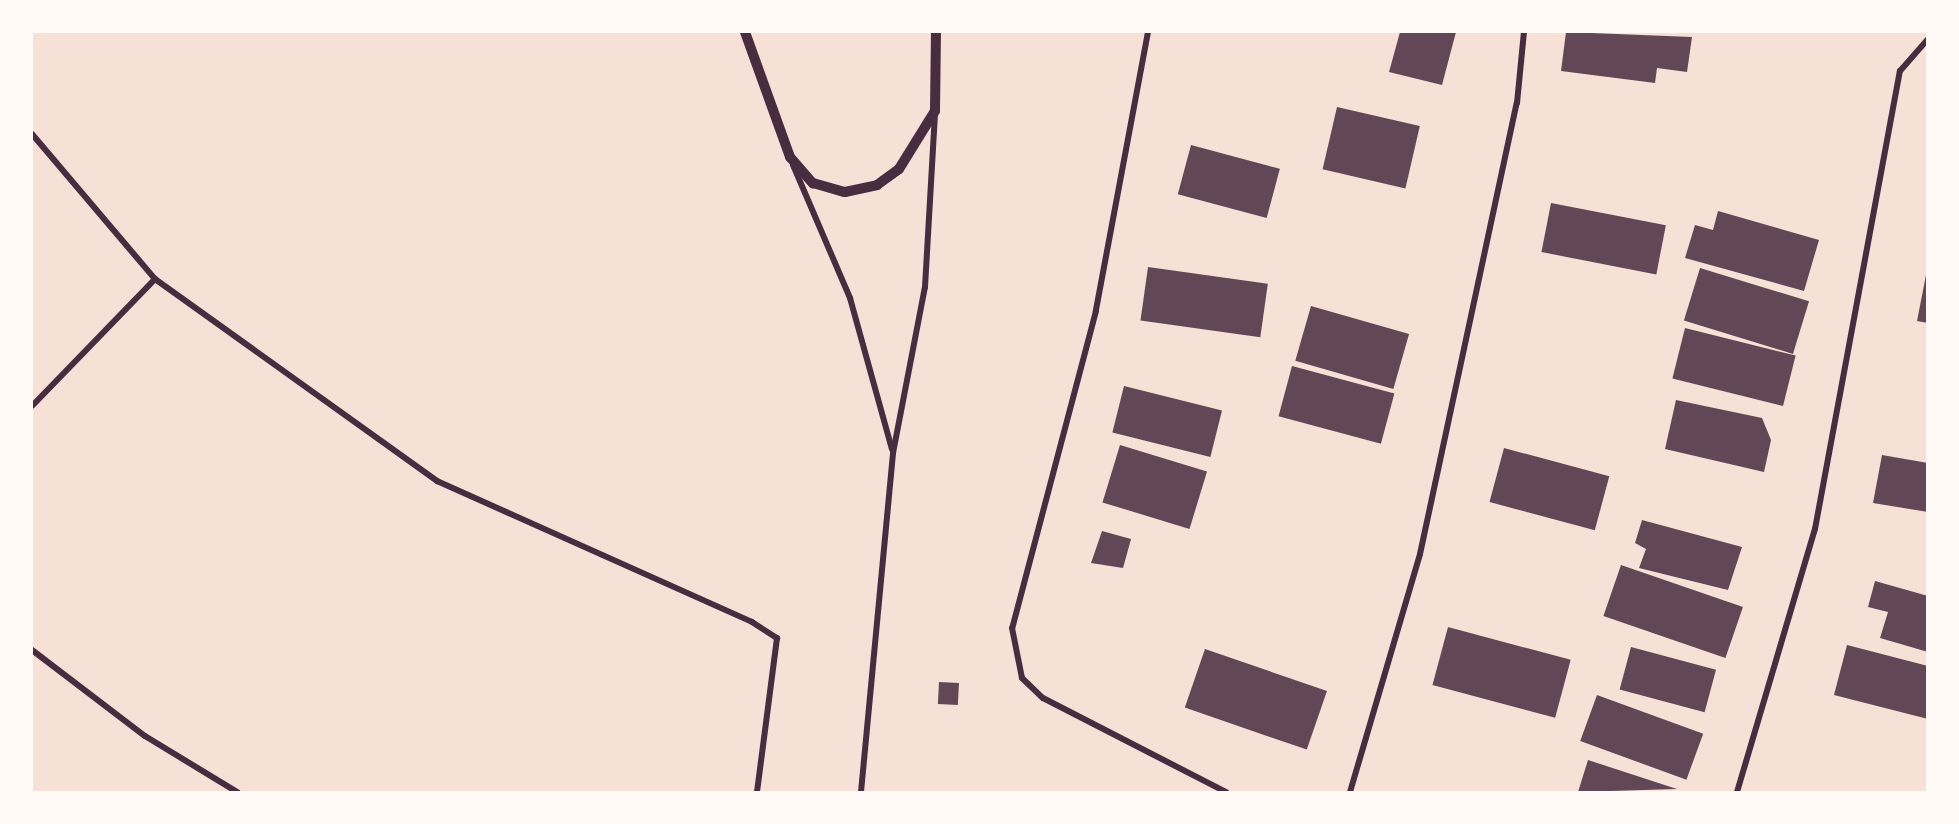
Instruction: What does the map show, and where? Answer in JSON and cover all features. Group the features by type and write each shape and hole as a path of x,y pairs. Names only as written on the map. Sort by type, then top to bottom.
{"street":[{"path":"746,32 790,157 850,298 893,453"},
{"path":"861,792 893,453 925,287 935,111 936,32"},
{"path":"1148,32 1096,311 1012,628 1022,678 1043,699 1226,792"},
{"path":"1350,792 1420,554 1517,103 1524,32"},
{"path":"1737,792 1815,529 1900,71 1928,39"},
{"path":"790,157 813,183 845,192 877,185 899,169 935,111"},
{"path":"32,134 155,279 437,481 752,622 777,638 758,792"},
{"path":"32,406 155,279"},
{"path":"32,650 145,736 237,792"}],"building":[{"path":"1400,32 1456,32 1442,85 1389,72"},
{"path":"1566,32 1692,37 1687,72 1657,68 1655,83 1561,71"},
{"path":"1337,107 1420,126 1405,188 1323,169"},
{"path":"1191,145 1280,169 1267,218 1178,194"},
{"path":"1551,203 1666,225 1656,274 1541,252"},
{"path":"1718,211 1819,240 1804,291 1685,258 1695,225 1713,230"},
{"path":"1148,267 1268,284 1260,337 1140,320"},
{"path":"1700,268 1809,301 1793,354 1684,321"},
{"path":"1926,275 1928,275 1928,323 1917,321"},
{"path":"1311,306 1409,334 1393,389 1295,361"},
{"path":"1685,328 1796,356 1783,406 1672,378"},
{"path":"1292,366 1394,393 1381,444 1279,416"},
{"path":"1124,386 1222,410 1210,457 1112,433"},
{"path":"1676,400 1762,418 1771,440 1764,472 1665,449"},
{"path":"1120,445 1207,472 1189,529 1102,502"},
{"path":"1504,448 1609,476 1595,530 1490,502"},
{"path":"1882,455 1928,463 1928,512 1873,503"},
{"path":"1642,520 1742,547 1728,590 1639,568 1646,549 1635,543"},
{"path":"1102,531 1131,539 1123,568 1091,563"},
{"path":"1621,565 1743,607 1725,658 1603,616"},
{"path":"1875,581 1928,596 1928,652 1880,638 1888,612 1868,607"},
{"path":"1448,627 1571,660 1555,718 1432,685"},
{"path":"1847,645 1928,666 1928,719 1834,695"},
{"path":"1631,647 1716,670 1705,712 1620,690"},
{"path":"1205,649 1327,691 1307,750 1185,708"},
{"path":"939,682 959,683 958,705 938,704"},
{"path":"1597,695 1703,734 1686,780 1580,741"},
{"path":"1588,760 1677,789 1578,792"}]}
